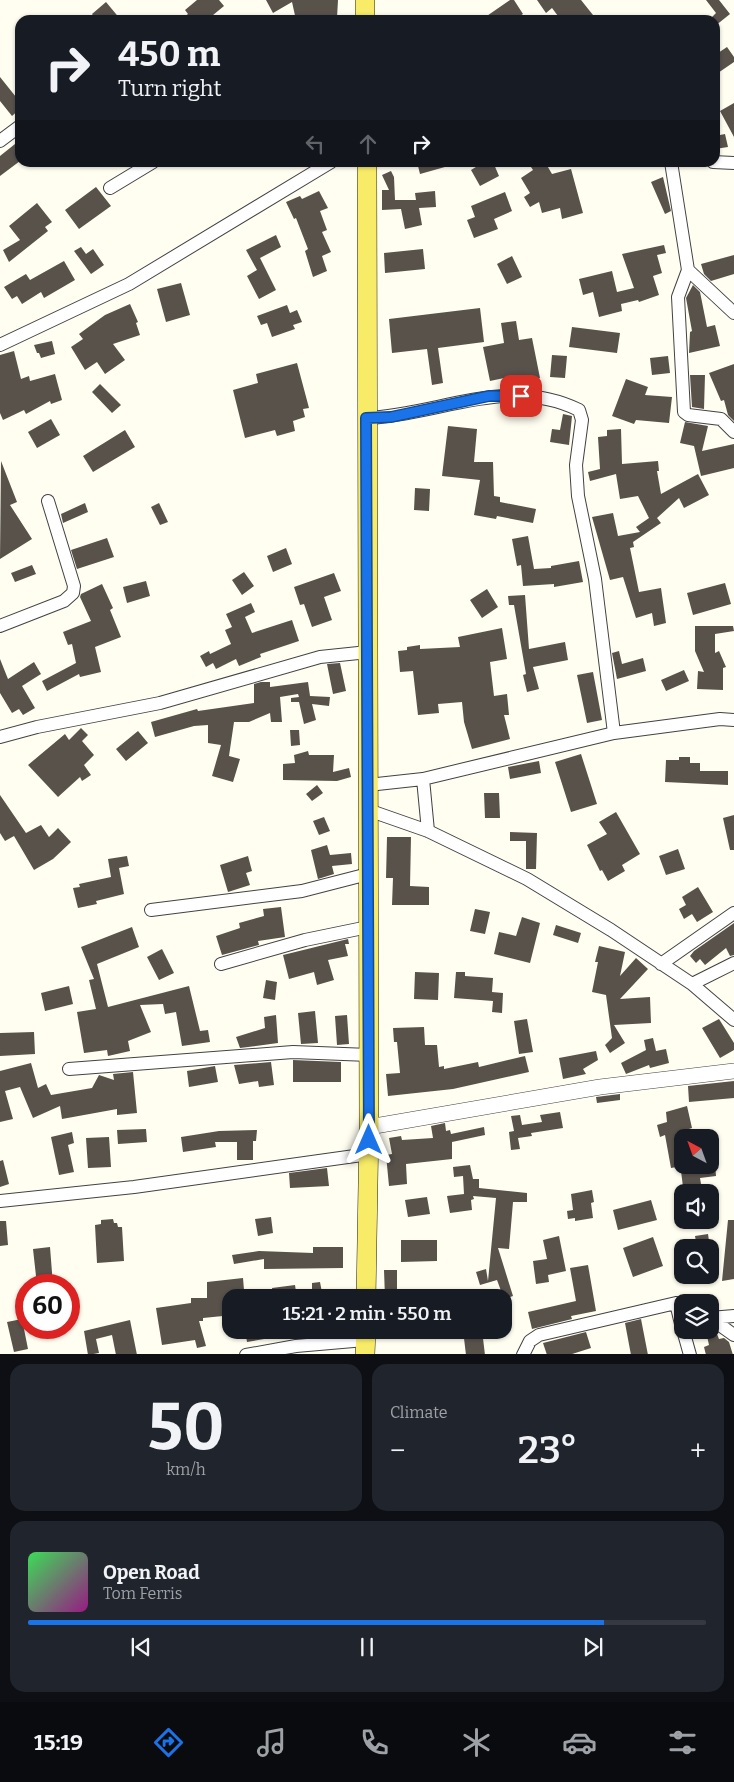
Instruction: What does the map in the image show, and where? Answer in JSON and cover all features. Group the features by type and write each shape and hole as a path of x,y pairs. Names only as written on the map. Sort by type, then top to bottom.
{"main road":[{"path":"365,0 365,15"},
{"path":"366,1289 369,1154 367,167"}],"street":[{"path":"0,141 15,130"},
{"path":"720,163 734,164"},
{"path":"110,188 145,167"},
{"path":"0,345 129,284 323,167"},
{"path":"672,167 688,270 678,297 684,412 688,415 721,420 734,432"},
{"path":"688,270 734,313"},
{"path":"366,418 391,417 489,396 537,395 579,410 582,420 576,465 578,496 594,579 614,733"},
{"path":"0,626 64,601 74,593 74,586 48,501"},
{"path":"0,737 38,727 160,703 320,657 368,652"},
{"path":"368,784 423,779 614,733 720,719 734,720"},
{"path":"423,779 428,831"},
{"path":"368,810 428,831 527,879 692,984 734,1020"},
{"path":"151,910 302,891 368,874"},
{"path":"662,964 734,912"},
{"path":"221,964 305,940 368,927"},
{"path":"692,984 734,963"},
{"path":"69,1069 292,1052 369,1054"},
{"path":"369,1127 600,1088 734,1071"},
{"path":"0,1201 134,1187 369,1154"},
{"path":"523,1354 530,1341 539,1335 674,1305"},
{"path":"719,1317 734,1316"},
{"path":"719,1324 734,1334"},
{"path":"686,1339 690,1354"},
{"path":"246,1354 296,1346 365,1341"}],"building":[{"path":"197,0 219,0 224,6 213,15 187,15 188,14 185,10"},
{"path":"266,0 338,0 337,15 295,15 292,2 273,13"},
{"path":"510,0 514,0 523,14 522,15 488,15"},
{"path":"537,0 581,0 593,15 557,15 552,8 546,13"},
{"path":"706,0 719,0 730,14 720,22 720,15 714,15 716,13"},
{"path":"106,2 117,15 93,15"},
{"path":"727,47 734,57 734,62 720,72 720,52"},
{"path":"0,77 15,96 15,113 12,116 0,101"},
{"path":"734,103 734,137 720,111"},
{"path":"725,134 728,147 720,148 720,135"},
{"path":"15,144 15,165 0,176 0,156"},
{"path":"418,167 445,167 420,174"},
{"path":"476,167 495,167 499,176 480,186 471,170"},
{"path":"531,167 548,167 552,174 571,169 583,213 562,219 560,208 542,213 539,202 530,207 524,197 530,193 521,178 533,170"},
{"path":"391,171 394,177 395,200 416,200 415,193 435,191 436,207 419,208 422,225 405,229 401,209 382,210 382,190 389,190 382,175"},
{"path":"663,177 671,211 665,214 651,182"},
{"path":"96,187 111,206 79,229 65,210"},
{"path":"319,191 328,208 320,211 327,230 322,232 331,252 322,256 327,271 313,277 305,251 308,249 296,218 294,219 286,202 300,196 302,199"},
{"path":"505,192 512,211 494,219 498,229 474,238 467,220 475,217 471,206"},
{"path":"37,203 52,222 45,227 48,231 9,262 3,250 20,240 9,226"},
{"path":"276,235 281,247 260,258 276,290 259,299 247,276 257,270 246,250"},
{"path":"664,245 666,253 657,255 662,273 653,276 659,295 639,302 638,300 621,304 622,311 599,317 593,292 583,295 579,279 612,271 617,292 634,288 622,254"},
{"path":"81,247 86,254 93,249 104,265 91,274 74,251"},
{"path":"423,249 425,269 385,273 384,253"},
{"path":"734,255 734,274 711,281 704,274 701,264"},
{"path":"512,256 522,277 507,284 497,264"},
{"path":"64,261 75,280 44,298 41,292 22,304 17,296 12,299 4,287 26,274 30,280"},
{"path":"181,283 190,315 166,322 157,289"},
{"path":"693,285 700,292 707,327 715,325 720,346 689,353 690,332 692,331 686,298"},
{"path":"130,304 138,322 136,323 140,335 113,344 125,360 105,374 97,362 85,370 71,347 83,339 79,334 105,315"},
{"path":"287,305 290,313 297,310 302,322 293,325 295,329 272,337 267,323 261,325 257,316"},
{"path":"480,308 484,342 438,348 443,383 432,385 427,349 392,353 389,319"},
{"path":"516,321 519,340 532,338 540,378 520,382 519,375 490,381 483,347 504,343 501,323"},
{"path":"572,327 620,333 617,353 569,347"},
{"path":"52,341 55,354 41,358 34,345"},
{"path":"14,351 21,379 29,376 30,381 55,374 62,400 51,404 50,401 26,414 24,410 3,420 0,413 0,355"},
{"path":"552,355 567,356 565,378 550,377"},
{"path":"668,356 670,373 652,375 650,358"},
{"path":"297,363 309,408 303,409 305,417 293,421 295,431 277,436 275,430 245,438 233,390 258,383 256,374"},
{"path":"734,364 734,421 728,415 724,400 721,401 709,373"},
{"path":"690,375 705,375 704,409 692,407"},
{"path":"626,379 648,387 645,395 672,397 669,423 636,420 634,424 612,416"},
{"path":"100,384 121,405 112,413 92,392"},
{"path":"563,414 572,416 569,445 550,442 552,429 560,430"},
{"path":"51,419 60,435 37,448 28,432"},
{"path":"685,422 708,426 702,451 734,444 734,468 701,476 694,446 680,443"},
{"path":"448,426 477,429 474,462 493,462 494,496 500,497 500,502 536,509 533,523 497,516 496,519 474,515 480,480 442,476"},
{"path":"621,429 622,464 658,461 659,471 657,471 661,494 698,474 709,495 684,508 679,498 657,518 661,523 633,542 634,547 630,548 639,592 661,588 666,623 654,626 652,613 636,618 623,577 610,580 592,517 613,513 618,536 640,532 636,527 649,518 638,496 620,499 616,474 590,481 588,472 600,469 598,437 607,436 607,430"},
{"path":"125,430 135,447 93,472 83,456"},
{"path":"1,461 17,502 10,505 32,539 0,559"},
{"path":"415,488 430,489 429,511 414,510"},
{"path":"85,503 88,512 63,523 61,514"},
{"path":"159,503 168,522 160,525 151,507"},
{"path":"528,536 534,569 551,568 551,566 579,561 583,582 554,587 554,584 523,586 521,565 517,566 512,539"},
{"path":"107,538 114,557 77,569 71,550"},
{"path":"286,548 292,564 273,572 267,556"},
{"path":"32,565 36,574 15,582 11,573"},
{"path":"244,572 254,586 242,595 232,580"},
{"path":"334,573 341,591 324,597 332,620 312,627 304,604 300,605 294,587"},
{"path":"146,581 150,596 127,603 123,587"},
{"path":"725,583 731,604 693,615 687,593"},
{"path":"102,584 113,608 110,610 121,637 95,647 101,672 80,677 79,674 47,691 42,681 76,663 72,644 68,645 63,632 91,621 80,597 81,594"},
{"path":"487,589 498,607 482,618 470,600"},
{"path":"525,595 529,649 565,642 568,660 533,667 539,689 527,692 523,675 526,674 514,605 509,605 508,596"},
{"path":"251,603 255,612 245,617 252,633 292,620 299,641 260,654 261,657 239,666 236,659 216,669 213,663 206,667 200,656 209,651 210,654 231,644 225,630 232,627 226,614"},
{"path":"695,626 733,626 734,631 715,634 715,653 719,651 726,667 723,668 723,690 697,689 698,671 704,672 695,651"},
{"path":"502,628 507,659 490,662 494,696 507,694 509,715 504,715 510,739 472,749 464,722 462,702 438,704 439,713 418,715 413,671 400,672 398,651 420,645 420,649 460,647 458,637"},
{"path":"619,651 622,664 643,658 646,671 617,679 612,653"},
{"path":"0,659 8,679 34,662 41,674 22,686 35,708 23,715 19,709 12,713 0,693"},
{"path":"340,663 346,691 333,694 327,664"},
{"path":"684,670 689,681 666,691 661,680"},
{"path":"593,672 602,720 587,723 577,675"},
{"path":"270,682 270,687 308,682 310,696 330,697 329,706 312,704 316,720 304,724 299,702 291,702 291,698 299,697 298,694 280,697 282,722 271,722 270,713 249,722 234,722 229,756 240,759 233,782 212,776 221,745 208,743 208,725 194,726 155,737 151,722 197,709 198,711 254,703 254,684"},
{"path":"81,728 88,735 82,741 94,755 84,765 91,775 82,781 80,777 58,797 28,765 65,734 69,740"},
{"path":"290,730 299,730 300,745 291,746"},
{"path":"138,731 148,743 126,761 116,749"},
{"path":"308,751 309,755 334,755 333,772 349,768 351,777 337,781 283,780 283,764 295,763 294,755"},
{"path":"581,754 597,804 571,812 555,762"},
{"path":"679,757 690,757 690,763 700,763 700,771 728,771 728,785 665,782 666,760 679,760"},
{"path":"539,761 541,773 510,779 508,767"},
{"path":"317,785 323,793 312,801 306,794"},
{"path":"484,793 499,793 500,818 485,818"},
{"path":"0,795 26,833 41,825 49,837 58,828 71,842 53,859 34,870 14,836 5,841 0,833"},
{"path":"616,812 640,854 622,865 625,871 608,881 602,870 600,871 587,845 607,834 599,822"},
{"path":"734,815 734,850 730,850 723,818"},
{"path":"324,817 330,831 319,835 313,821"},
{"path":"510,832 537,833 536,869 526,869 526,841 510,841"},
{"path":"387,837 411,837 410,886 429,887 429,905 392,905 393,878 386,878"},
{"path":"327,845 330,855 351,853 352,864 332,866 334,874 318,879 311,850"},
{"path":"678,849 685,869 666,875 659,856"},
{"path":"127,856 129,866 119,868 124,894 96,901 97,904 78,908 73,888 80,887 79,884 111,877 108,859"},
{"path":"248,856 252,871 246,873 250,885 228,892 220,865"},
{"path":"698,887 713,912 697,922 692,914 684,919 679,909 686,905 682,897"},
{"path":"281,907 285,937 258,941 259,945 222,955 216,936 240,928 239,923 264,916 263,909"},
{"path":"475,909 490,912 485,934 470,931"},
{"path":"522,917 540,923 530,963 494,954 499,932 516,936"},
{"path":"734,923 734,955 730,956 726,948 705,965 700,959 696,963 690,956 694,951"},
{"path":"556,925 581,933 578,943 553,935"},
{"path":"132,927 139,947 97,964 108,1007 189,986 200,1031 208,1030 210,1042 182,1046 176,1012 165,1014 163,1004 140,1005 151,1032 128,1041 130,1051 108,1056 107,1050 84,1053 77,1012 96,1009 89,980 94,979 81,947"},
{"path":"348,939 349,944 345,944 348,956 328,960 334,980 317,985 314,972 289,979 283,955"},
{"path":"599,946 625,952 620,976 636,958 648,969 620,999 650,997 651,1023 614,1025 625,1043 610,1053 605,1045 612,1038 606,995 592,992 598,962 595,962"},
{"path":"162,949 174,973 159,980 147,957"},
{"path":"415,972 439,973 438,1000 414,999"},
{"path":"456,972 465,972 465,976 493,978 492,992 503,993 502,1013 492,1012 493,1001 454,998"},
{"path":"266,980 277,982 275,1000 263,998"},
{"path":"69,986 73,1004 45,1011 41,993"},
{"path":"315,1011 318,1043 301,1044 298,1013"},
{"path":"276,1015 278,1043 240,1048 236,1037 265,1028 264,1017"},
{"path":"347,1015 349,1044 337,1045 335,1016"},
{"path":"527,1019 533,1052 519,1054 514,1021"},
{"path":"719,1019 734,1043 734,1050 720,1058 702,1028"},
{"path":"424,1027 425,1045 437,1045 439,1067 444,1066 444,1069 478,1062 479,1067 525,1056 529,1072 453,1089 388,1096 386,1074 400,1073 397,1042 394,1042 393,1028"},
{"path":"34,1032 35,1054 0,1056 0,1033"},
{"path":"653,1038 656,1051 666,1049 669,1063 650,1068 649,1065 626,1074 621,1063 646,1050 644,1040"},
{"path":"596,1051 598,1060 583,1069 586,1074 563,1079 559,1058"},
{"path":"293,1060 341,1062 341,1082 293,1082"},
{"path":"271,1062 274,1085 259,1087 258,1081 239,1084 234,1065"},
{"path":"31,1063 38,1088 46,1084 51,1095 92,1088 99,1075 114,1080 113,1074 133,1072 137,1113 117,1115 117,1109 62,1119 60,1106 33,1118 20,1087 5,1091 13,1119 0,1122 0,1071"},
{"path":"215,1066 218,1082 189,1087 187,1071"},
{"path":"734,1081 734,1098 689,1102 688,1086"},
{"path":"620,1094 620,1100 597,1103 596,1097"},
{"path":"687,1106 692,1128 674,1129 674,1167 671,1168 665,1135 660,1137 657,1125 667,1122 666,1112"},
{"path":"560,1112 563,1128 531,1133 532,1136 518,1138 520,1149 511,1150 509,1132 514,1131 511,1116 520,1115 522,1125 542,1122 540,1115"},
{"path":"445,1123 446,1131 450,1130 451,1134 484,1127 485,1135 452,1142 452,1159 406,1164 407,1184 389,1186 386,1155 392,1154 389,1138 401,1136 402,1140 433,1138 431,1126"},
{"path":"146,1129 147,1142 118,1144 117,1130"},
{"path":"257,1130 256,1141 253,1141 253,1160 237,1160 237,1142 215,1142 216,1147 183,1152 181,1137 219,1131"},
{"path":"72,1132 74,1143 68,1145 74,1172 59,1175 51,1137"},
{"path":"109,1137 111,1167 88,1168 86,1138"},
{"path":"3,1160 9,1184 0,1187 0,1161"},
{"path":"470,1165 473,1179 479,1179 479,1188 527,1193 527,1202 513,1202 509,1249 498,1248 511,1289 500,1289 497,1280 480,1285 476,1272 486,1269 488,1281 496,1198 473,1196 474,1199 471,1200 472,1210 450,1213 447,1196 464,1194 463,1176 454,1177 453,1167"},
{"path":"327,1168 329,1186 290,1188 289,1173"},
{"path":"681,1174 716,1174 716,1176 700,1178 701,1184 683,1184"},
{"path":"592,1190 594,1202 591,1203 593,1218 575,1221 575,1218 568,1219 567,1211 573,1210 571,1194"},
{"path":"427,1197 430,1214 408,1217 405,1200"},
{"path":"651,1200 657,1220 618,1230 613,1210"},
{"path":"271,1217 273,1233 258,1236 255,1219"},
{"path":"113,1219 118,1227 122,1227 124,1261 97,1263 95,1225 101,1224 101,1220"},
{"path":"728,1220 734,1220 734,1279 722,1281"},
{"path":"0,1221 6,1221 8,1245 0,1246"},
{"path":"708,1234 709,1239 696,1239 695,1236"},
{"path":"559,1236 566,1271 548,1275 549,1282 536,1284 533,1261 547,1259 543,1240"},
{"path":"653,1237 663,1266 633,1277 623,1248"},
{"path":"401,1240 437,1240 437,1261 401,1262"},
{"path":"50,1247 52,1274 36,1274 33,1249"},
{"path":"313,1247 343,1247 343,1268 264,1269 264,1259 234,1264 232,1255 259,1251 313,1253"},
{"path":"588,1265 596,1311 571,1316 572,1319 532,1329 528,1312 576,1301 570,1268"},
{"path":"384,1270 397,1270 397,1289 385,1289"},
{"path":"243,1278 244,1289 222,1289 222,1316 203,1318 203,1321 199,1321 206,1346 197,1348 195,1340 162,1345 156,1308 191,1303 191,1298 207,1298 207,1282"},
{"path":"320,1282 321,1289 312,1289 312,1283"},
{"path":"295,1285 296,1289 272,1289"},
{"path":"641,1319 648,1354 631,1354 625,1323"},
{"path":"15,1320 15,1339 26,1339 28,1349 14,1352 7,1322"},
{"path":"130,1320 137,1354 116,1354 112,1335 96,1339 99,1353 88,1354 84,1331"},
{"path":"586,1332 591,1348 572,1354 547,1354 543,1343"},
{"path":"724,1338 729,1342 733,1354 706,1354 704,1347 709,1345 708,1339"},
{"path":"246,1339 264,1339 247,1342"},
{"path":"464,1339 483,1339 485,1354 466,1354"}],"route":[{"path":"369,1140 366,418 391,417 489,396 521,396"}]}
